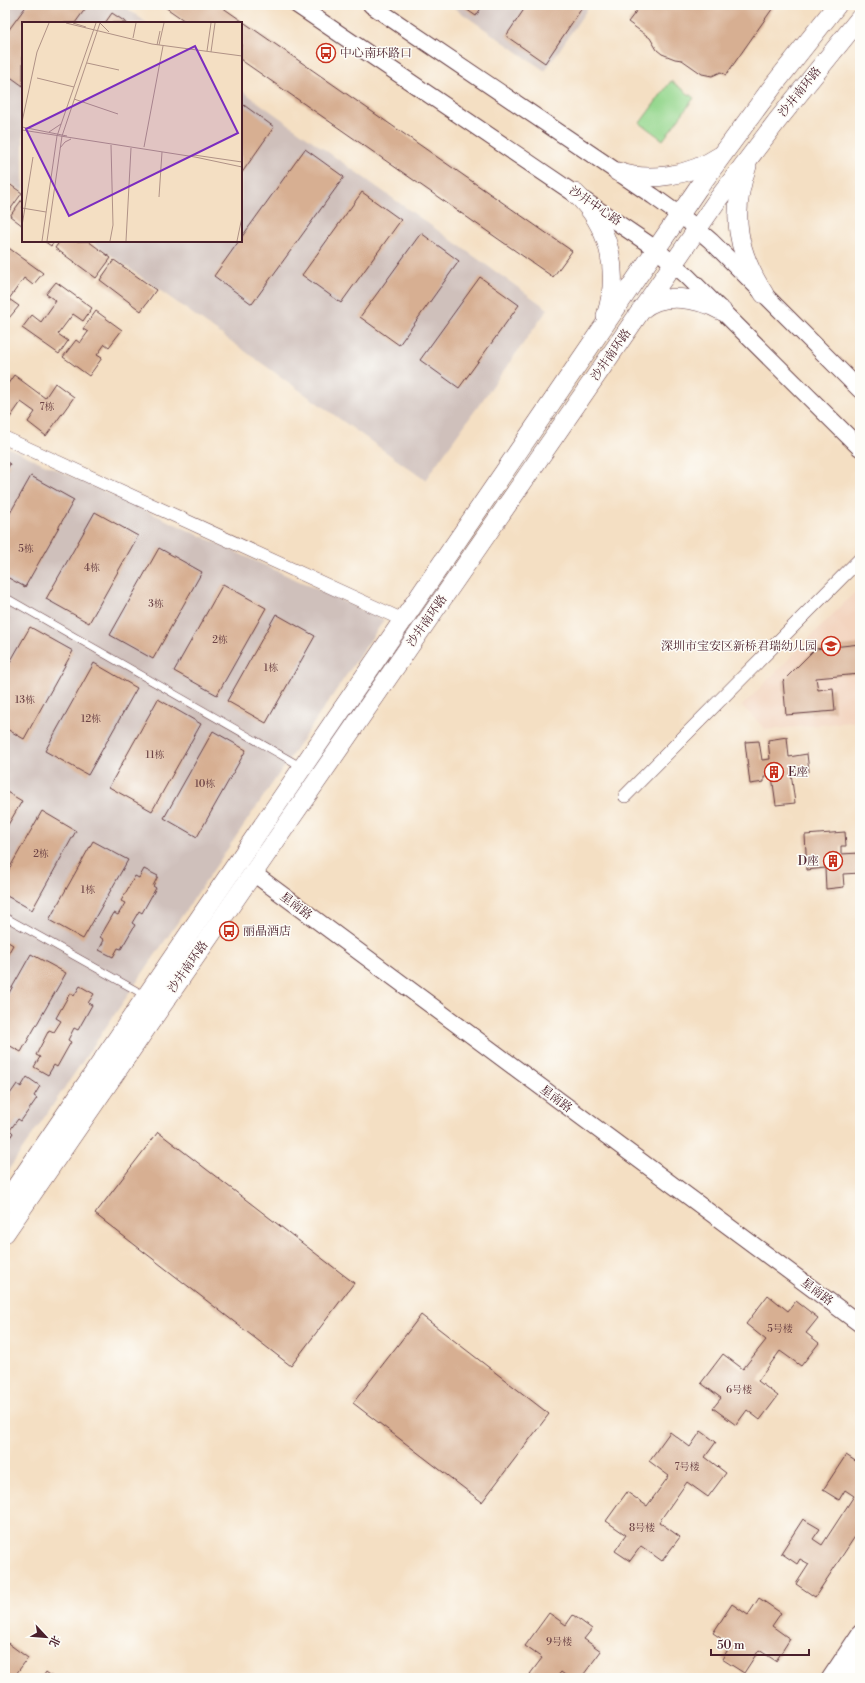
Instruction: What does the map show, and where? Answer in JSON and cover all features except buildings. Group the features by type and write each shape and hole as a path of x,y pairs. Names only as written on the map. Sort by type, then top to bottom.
{"main road":[{"name":"沙井南环路","path":"5,1203 656,249 724,153 837,5"},
{"name":"沙井南环路","path":"5,1233 697,229 753,151 860,18"},
{"path":"774,86 770,97 774,104 781,108 792,103"},
{"path":"753,151 742,179 739,193 738,230 747,262 764,294"},
{"path":"618,172 642,177 673,175 701,166 724,153"},
{"path":"575,193 589,207 597,220 604,235 611,257 613,278 612,290 607,312 600,332"},
{"path":"640,311 654,302 673,299 699,301 722,311"}],"street":[{"name":"沙井中心路","path":"297,5 575,193 674,263 860,448"},
{"path":"371,5 680,215 697,229 764,294 860,390"},
{"path":"5,438 403,620"},
{"path":"625,796 860,559"},
{"name":"星南路","path":"253,873 860,1324"},
{"path":"830,1678 860,1633"},
{"path":"846,1678 860,1657"}],"lane":[{"path":"5,597 302,767"},
{"path":"5,918 146,996"}],"shaded area":[{"path":"5,5 122,5 146,22 22,22 22,191 5,179"},
{"path":"450,5 590,5 545,71"},
{"path":"242,91 548,309 425,480 92,242 242,242"},
{"path":"5,446 384,620 5,1175"},
{"name":"深圳市宝安区新桥君瑞幼儿园","path":"860,587 860,721 766,730 742,706"}],"green space":[{"path":"671,81 694,98 663,140 640,123"}],"place":[{"name":"中心南环路口","path":"326,53"},
{"name":"深圳市宝安区新桥君瑞幼儿园","path":"831,646"},
{"name":"E座","path":"774,772"},
{"name":"D座","path":"833,861"},
{"name":"丽晶酒店","path":"229,931"}]}
